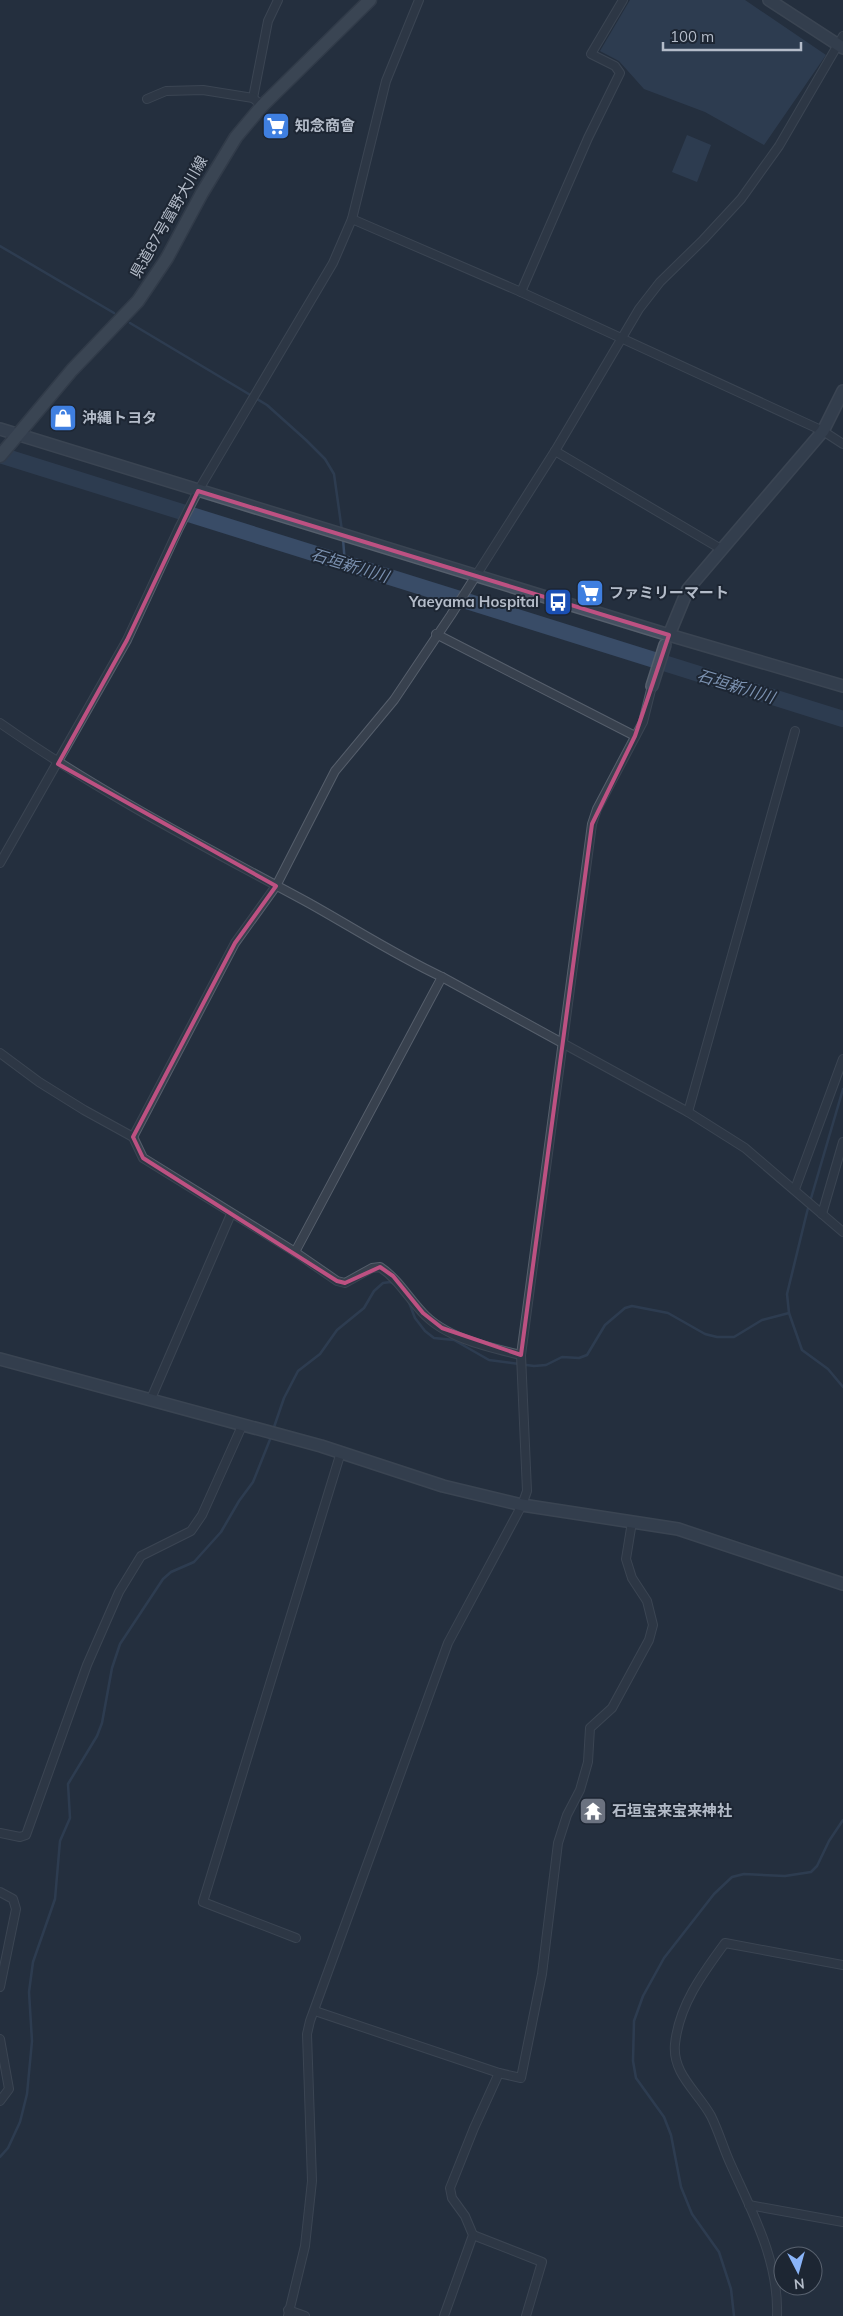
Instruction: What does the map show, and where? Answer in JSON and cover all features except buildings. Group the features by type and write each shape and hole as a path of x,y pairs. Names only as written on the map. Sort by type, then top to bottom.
{"main road":[{"name":"県道87号富野大川線","path":"0,456 72,370 138,301 167,258 202,193 258,102 370,0"}],"street":[{"path":"147,99 166,91 203,90 258,102 268,21 278,0"},
{"path":"0,863 127,640 198,491 333,263 352,219 386,82 419,0"},
{"path":"521,292 588,138 620,73 615,66 591,54 623,0"},
{"path":"133,1137 235,943 276,886 335,771 394,700 436,634 451,615 554,451 621,338 660,282 704,240 741,199 779,146 841,43 769,0"},
{"path":"352,219 521,292 823,431 843,444"},
{"path":"305,2316 288,2313 305,2246 312,2181 307,2034 448,1643 522,1505 527,1491 521,1355 592,824 597,809 643,722 667,640 688,589 823,431 843,391"},
{"path":"0,429 472,580 667,640 843,686"},
{"path":"554,451 721,549"},
{"path":"436,634 635,736"},
{"path":"0,723 58,764 352,927 404,960 442,977 688,1112 745,1148 843,1232"},
{"path":"688,1112 795,731"},
{"path":"294,1252 442,977"},
{"path":"0,1053 54,1091 133,1137 143,1158 337,1281 345,1283 372,1268 380,1266 393,1276 423,1313 442,1328 459,1336 521,1355"},
{"path":"795,1190 843,1060"},
{"path":"822,1214 843,1142"},
{"path":"150,1401 231,1214"},
{"path":"0,1359 341,1452 443,1486 522,1505 678,1529 843,1584"},
{"path":"0,1833 20,1837 26,1835 87,1665 119,1592 141,1556 191,1532 202,1515 242,1426"},
{"path":"296,1938 203,1902 341,1452"},
{"path":"315,2011 499,2073 521,2078 542,1974 558,1843 567,1815 580,1790 588,1762 590,1728 612,1708 648,1640 653,1625 647,1601 632,1578 626,1559 632,1522"},
{"path":"0,1892 13,1899 16,1909 2,1960 0,1987"},
{"path":"777,2316 774,2273 765,2242 711,2117 677,2066 675,2044 690,1995 725,1943 843,1965"},
{"path":"0,2039 10,2089 0,2101"},
{"path":"444,2316 473,2235 465,2216 452,2198 450,2188 499,2073"},
{"path":"749,2205 843,2222"},
{"path":"473,2235 542,2262 526,2316"}],"highlighted area":[{"path":"198,491 669,635 635,736 592,824 521,1355 442,1328 423,1313 393,1276 380,1267 345,1283 337,1281 143,1158 133,1137 235,943 276,886 58,764 127,640"}],"water":[{"path":"630,0 745,0 826,55 764,145 705,112 644,89 619,61 600,51"},
{"path":"687,135 711,145 697,182 672,172"}],"waterway":[{"path":"0,246 114,313"},
{"path":"130,323 267,405 306,440 325,459 334,474 342,531"},
{"name":"石垣新川川","path":"0,455 843,719"},
{"path":"343,539 345,564"},
{"path":"843,1089 807,1212 787,1294 789,1313 802,1350 828,1369 843,1387"},
{"path":"273,1430 284,1398 298,1371 320,1354 337,1330 364,1308 374,1291 383,1283 390,1282 396,1285"},
{"path":"408,1300 415,1318 425,1331 434,1338 454,1340 489,1360 534,1366 546,1365 562,1357 579,1358 587,1355 605,1325 625,1308 632,1306 668,1313 705,1334 717,1337 734,1337 762,1320 789,1313"},
{"path":"0,2157 8,2148 20,2122 27,2094 32,2041 29,1992 33,1962 55,1899 60,1841 70,1818 68,1784 97,1736 102,1723 112,1668 120,1644 163,1579 171,1572 194,1562 221,1532 239,1501 253,1482 271,1437"},
{"path":"734,2316 731,2289 719,2252 692,2214 681,2187 671,2135 664,2117 636,2078 633,2061 634,2021 643,1996 664,1958 714,1894 732,1877 744,1874 785,1876 811,1872 817,1866 829,1841 843,1820"}],"place":[{"name":"知念商會","path":"276,126"},
{"name":"沖縄トヨタ","path":"63,418"},
{"name":"ファミリーマート","path":"590,593"},
{"name":"Yaeyama Hospital","path":"558,602"},
{"name":"石垣宝来宝来神社","path":"593,1811"}]}
